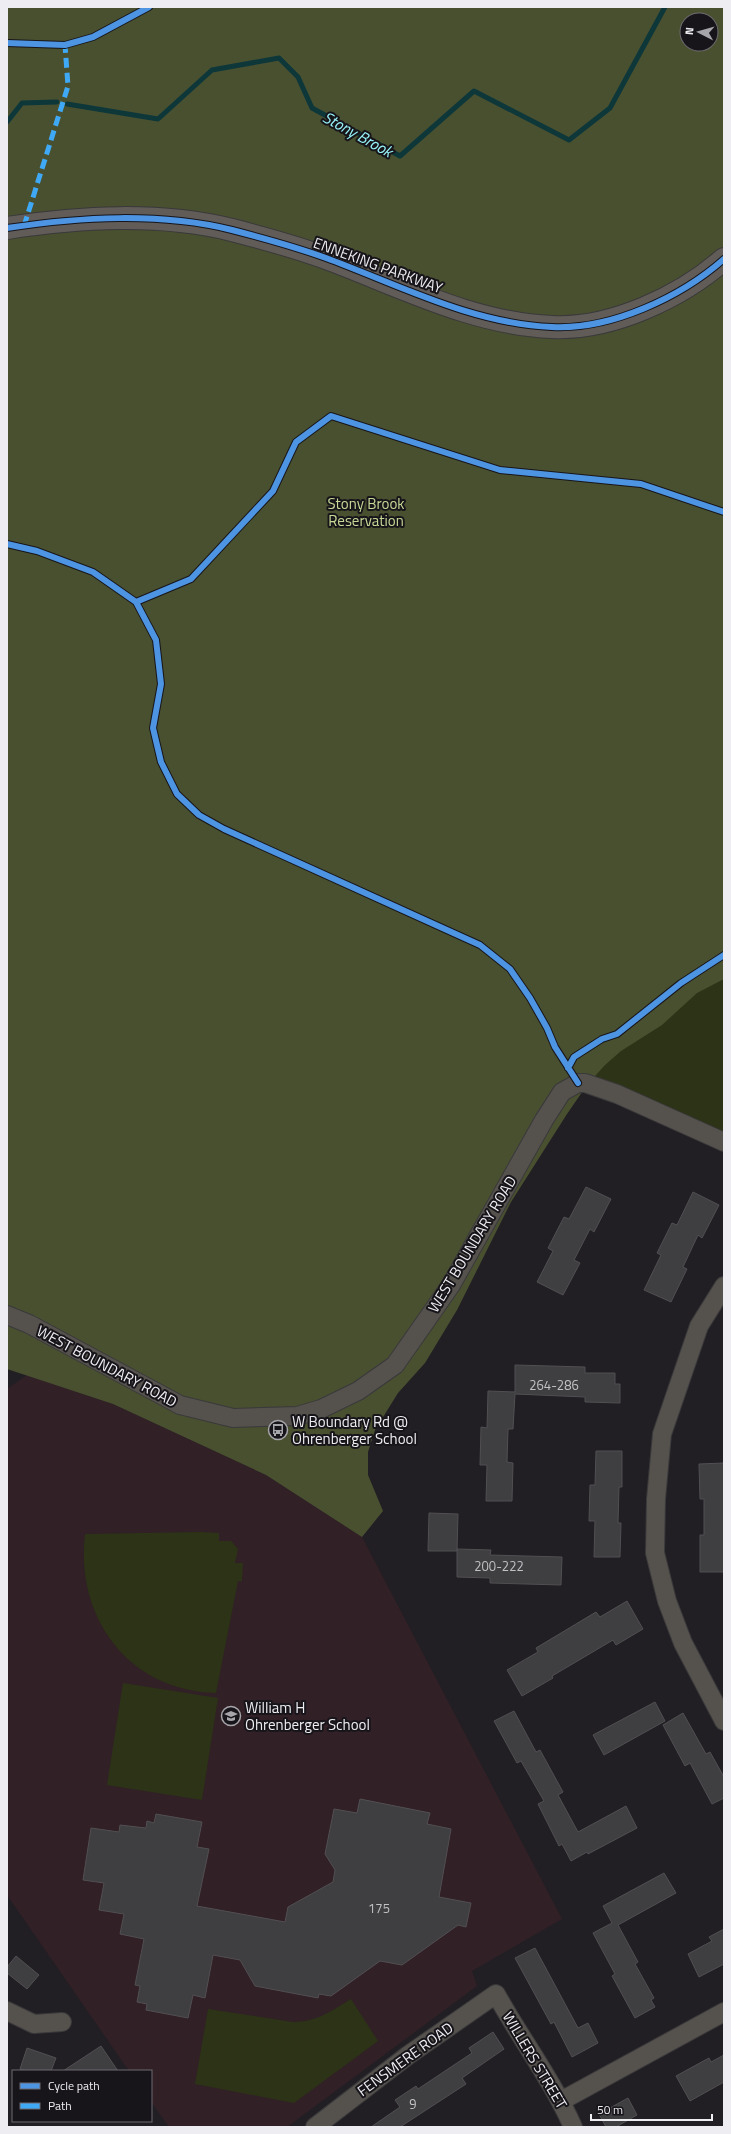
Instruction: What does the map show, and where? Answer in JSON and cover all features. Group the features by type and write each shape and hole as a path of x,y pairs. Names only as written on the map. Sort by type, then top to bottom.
{"main road":[{"name":"ENNEKING PARKWAY","path":"7,228 37,224 122,218 180,220 231,230 324,258 437,301 507,322 553,328 592,325 643,310 706,275 724,259"}],"street":[{"name":"WEST BOUNDARY ROAD","path":"7,1315 29,1324 180,1405 233,1418 297,1416 321,1409 358,1391 395,1365 451,1285 544,1120 562,1092 578,1084 585,1083 617,1094 724,1142"},
{"path":"724,1286 700,1326 662,1434 656,1499 655,1553 667,1600 682,1643 724,1721"},
{"name":"WILLERS STREET","path":"496,1994 515,2029 562,2101 573,2127"},
{"name":"FENSMERE ROAD","path":"315,2127 406,2056 496,1994"},
{"path":"7,2011 34,2024 62,2022"},
{"path":"562,2101 724,2012"}],"shaded area":[{"name":"William H Ohrenberger School","path":"27,1375 113,1404 266,1475 362,1537 562,1919 472,1971 477,1986 287,2127 169,2127 152,2103 152,2070 128,2070 7,1895 7,1389"}],"green space":[{"name":"Stony Brook Reservation","path":"7,7 724,7 724,979 697,993 662,1025 621,1051 605,1065 587,1085 567,1114 511,1202 457,1310 425,1363 398,1393 375,1430 368,1452 368,1475 383,1511 362,1537 266,1475 113,1404 7,1369"},
{"path":"724,945 724,1138 592,1084 534,998"},
{"path":"219,1533 219,1541 231,1541 238,1549 235,1563 243,1563 242,1581 238,1581 216,1693 185,1689 157,1679 134,1664 114,1644 99,1621 89,1594 84,1565 85,1534"},
{"path":"123,1683 218,1698 202,1800 107,1785"},
{"path":"351,1999 378,2041 294,2103 195,2084 208,2009 293,2022 302,2022 324,2015"}],"building":[{"path":"586,1187 611,1199 594,1232 590,1229 574,1260 580,1263 563,1295 537,1282 553,1251 548,1248 564,1217 569,1219"},
{"path":"693,1192 719,1205 702,1238 698,1235 683,1267 687,1269 671,1302 644,1290 661,1255 657,1253 672,1223 677,1225"},
{"path":"515,1365 585,1367 585,1373 615,1373 615,1384 620,1384 620,1403 585,1402 585,1397 515,1394 513,1429 508,1429 507,1462 513,1463 512,1501 486,1501 487,1465 480,1465 481,1427 487,1428 488,1391 515,1392"},
{"path":"596,1451 622,1451 622,1487 619,1487 618,1523 621,1523 620,1557 594,1557 595,1521 589,1521 590,1485 595,1485"},
{"path":"724,1463 724,1572 700,1572 700,1535 704,1535 704,1499 700,1499 699,1464"},
{"path":"429,1513 458,1514 457,1551 428,1551"},
{"path":"457,1549 491,1550 490,1555 562,1557 561,1585 490,1583 490,1578 457,1577"},
{"path":"627,1601 643,1629 616,1645 613,1640 552,1676 553,1678 522,1696 507,1670 538,1652 536,1648 596,1612 600,1617"},
{"path":"655,1702 665,1721 604,1755 593,1735"},
{"path":"514,1711 536,1752 540,1750 563,1792 558,1795 578,1832 626,1806 637,1828 588,1854 587,1852 571,1861 562,1844 559,1846 538,1804 544,1801 521,1761 517,1763 494,1721"},
{"path":"683,1713 706,1754 710,1752 724,1777 724,1798 712,1804 690,1763 685,1766 663,1725"},
{"path":"360,1799 430,1813 427,1824 451,1829 439,1897 471,1903 466,1927 458,1925 402,1965 380,1961 331,1996 319,1994 318,1998 255,1986 240,1960 213,1955 205,1998 193,1995 188,2018 146,2010 147,2004 137,2002 140,1986 135,1985 144,1939 120,1934 124,1914 99,1910 104,1883 83,1880 91,1828 119,1832 120,1825 146,1828 147,1821 154,1823 156,1814 202,1822 197,1847 209,1849 197,1906 285,1922 288,1907 333,1882 335,1870 325,1854 334,1809 357,1813"},
{"path":"664,1873 676,1893 618,1925 638,1962 635,1964 654,1998 651,2000 655,2007 635,2018 612,1976 615,1974 593,1933 612,1923 603,1906"},
{"path":"724,1929 724,1964 699,1977 688,1954 712,1941 709,1937"},
{"path":"535,1948 578,2028 588,2023 598,2043 572,2057 554,2022 551,2024 515,1958"},
{"path":"16,1956 39,1975 27,1989 7,1973 7,1967"},
{"path":"493,2032 504,2049 462,2078 466,2084 400,2127 371,2127 400,2107 395,2100 416,2086 418,2089 472,2053 469,2048"},
{"path":"101,2046 117,2070 65,2070"},
{"path":"27,2048 56,2058 51,2070 20,2069"},
{"path":"724,2055 724,2082 690,2101 676,2076 709,2058 711,2062"},
{"path":"628,2098 637,2115 616,2127 606,2127 599,2114"}],"waterway":[{"name":"Stony Brook","path":"67,104 158,119 212,70 279,58 298,77 312,108 400,156 474,91 569,140 610,108 665,7"},
{"name":"Stony Brook","path":"7,122 22,103 57,102"}],"marked path":[{"path":"24,226 68,86 65,45"}],"cycle path":[{"path":"7,43 65,45 93,37 149,7"},
{"path":"7,228 63,221 120,218 204,224 291,246 437,302 465,311 494,319 552,327 598,323 621,317 644,308 687,286 707,273 724,259"},
{"path":"136,602 191,579 273,491 296,442 331,416 500,470 641,484 724,512"},
{"path":"7,544 37,551 93,572 136,602 156,640 161,684 153,728 161,762 177,794 199,815 224,829 480,945 510,969 530,998 547,1028 555,1047 578,1083"},
{"path":"568,1068 574,1057 602,1039 617,1034 681,983 724,955"}],"place":[{"name":"W Boundary Rd @ Ohrenberger School","path":"278,1430"},
{"name":"William H Ohrenberger School","path":"231,1716"}]}
